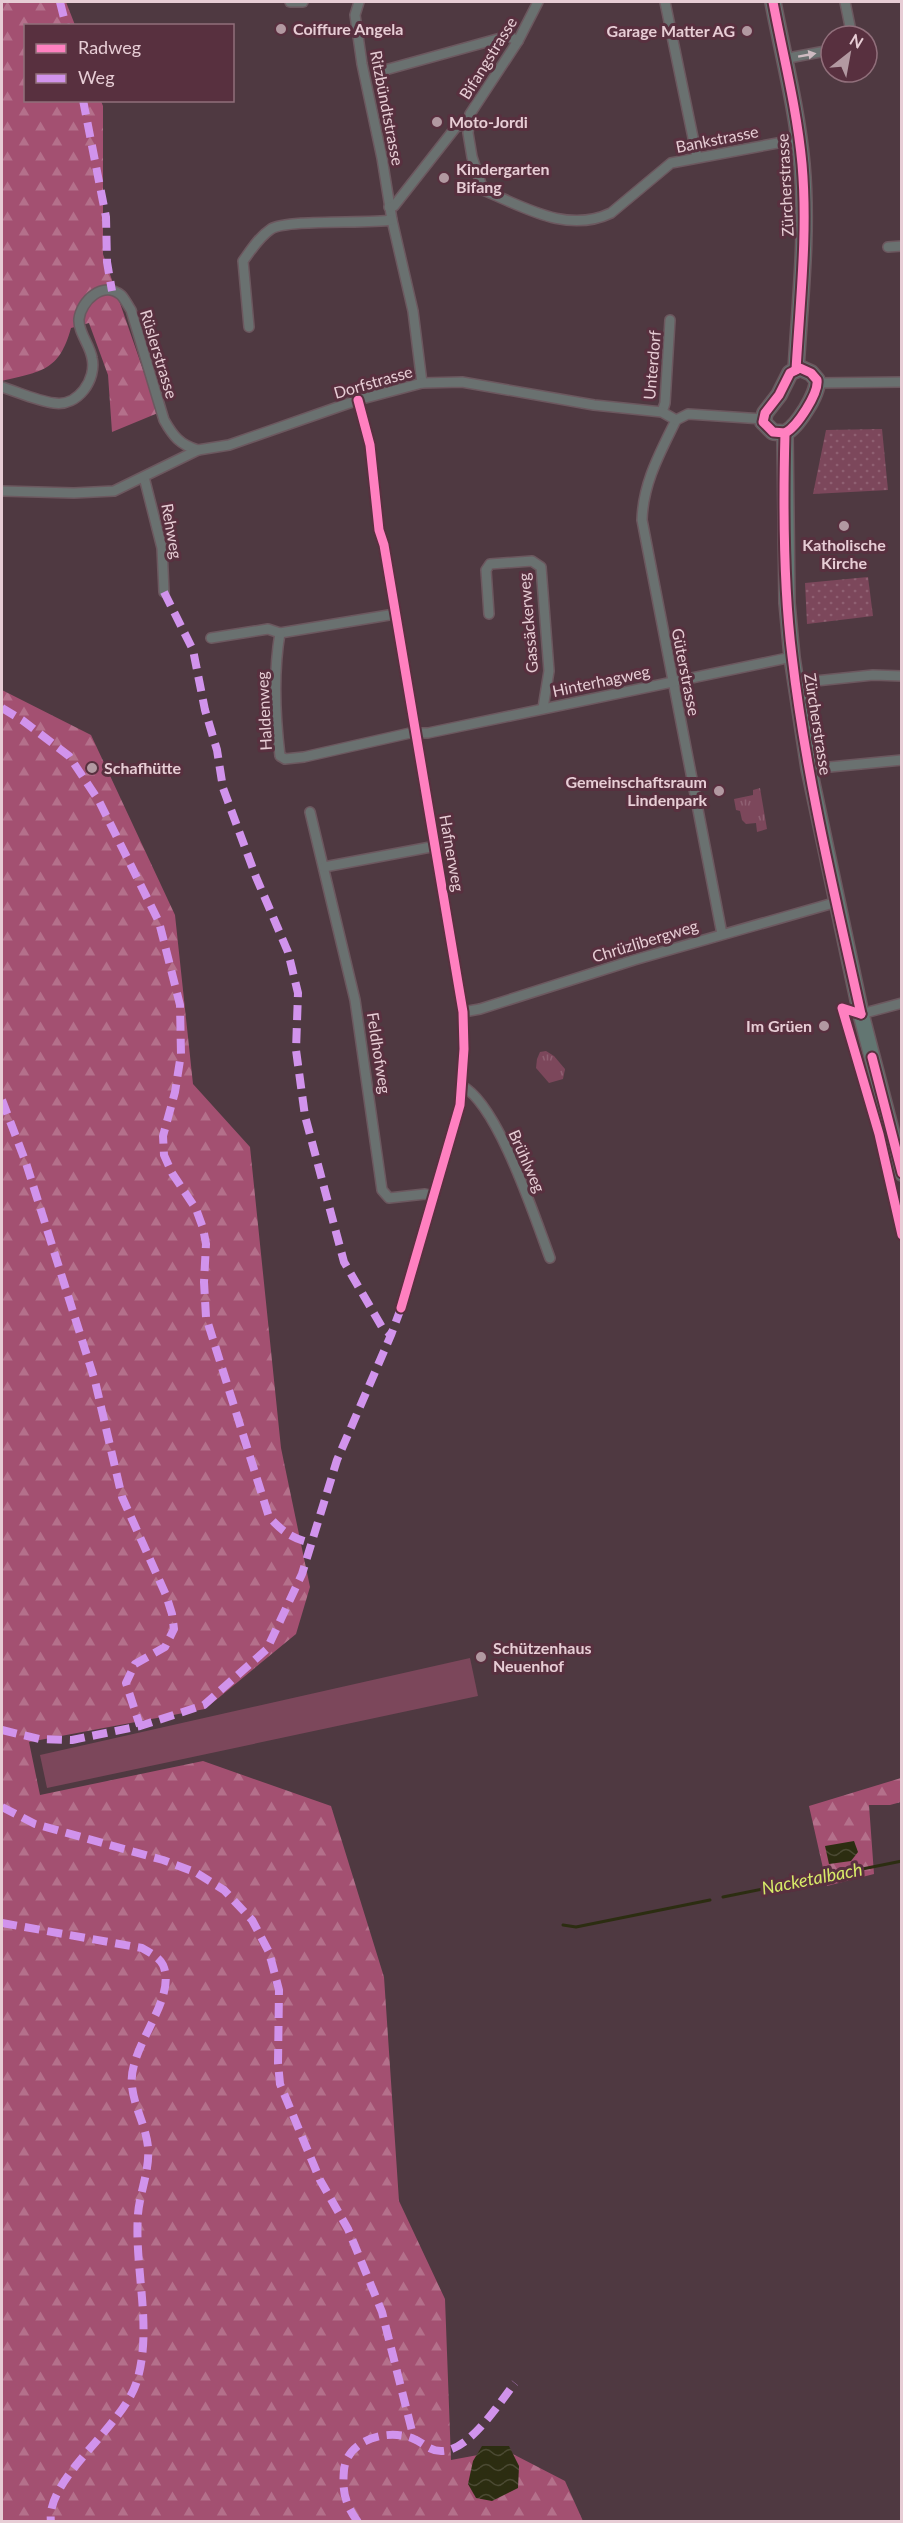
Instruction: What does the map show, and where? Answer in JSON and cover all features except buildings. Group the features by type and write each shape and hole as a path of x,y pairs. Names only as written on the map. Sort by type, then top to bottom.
{"main road":[{"name":"Zürcherstrasse","path":"772,2 799,139 804,220 796,370"},
{"path":"796,370 805,370 814,376 818,383 815,395 793,428 779,434 768,429 763,419 787,378 796,370"},
{"name":"Zürcherstrasse","path":"784,433 787,603 792,657 809,769 861,1014 902,1173"}],"street":[{"path":"290,2 303,2"},
{"name":"Ritzbündtstrasse","path":"359,2 355,15 362,64 392,220"},
{"name":"Bifangstrasse","path":"389,207 394,206 456,127 468,123 475,105 518,41 538,2"},
{"path":"665,2 697,158"},
{"path":"845,2 850,24"},
{"path":"385,70 508,36 518,41"},
{"path":"783,58 819,52"},
{"name":"Bankstrasse","path":"468,123 472,157 483,190 549,218 567,222 599,219 611,213 671,163 799,139"},
{"path":"249,327 243,261 262,236 273,228 288,224 392,220 413,311 422,383"},
{"path":"888,247 902,246"},
{"name":"Rüslerstrasse","path":"2,387 56,404 75,398 84,391 93,368 92,356 79,323 80,310 90,296 101,291 112,291 122,295 131,310 164,420 173,436 185,446 198,450"},
{"name":"Unterdorf","path":"662,412 665,403 670,320"},
{"name":"Dorfstrasse","path":"2,490 74,493 114,491 198,450 240,441 358,400 422,383 462,382 594,405 662,412 676,420"},
{"path":"818,383 902,382"},
{"name":"Hafnerweg","path":"358,400 370,445 379,530 384,545 464,1012 460,1105 401,1308"},
{"path":"676,420 688,414 763,419"},
{"name":"Güterstrasse","path":"676,420 647,482 642,520 722,934"},
{"name":"Rehweg","path":"144,477 162,548 164,592"},
{"name":"Gassäckerweg","path":"489,614 486,570 490,564 532,561 541,567 549,671 543,708"},
{"path":"212,638 268,629 280,633 395,614"},
{"name":"Haldenweg","path":"280,633 275,679 280,756 285,759 304,757 351,744 416,734"},
{"name":"Hinterhagweg","path":"416,734 792,657"},
{"path":"796,683 873,675 902,676"},
{"path":"809,769 902,760"},
{"name":"Feldhofweg","path":"310,812 356,1000 382,1190 389,1198 425,1194 434,1196"},
{"path":"324,867 436,846"},
{"name":"Chrüzlibergweg","path":"464,1012 722,934 837,902"},
{"path":"861,1014 902,1003"},
{"name":"Brühlweg","path":"462,1086 472,1091 490,1115 522,1185 550,1258"}],"green space":[{"path":"2,2 66,2 75,24 24,24 24,102 101,102 103,254 158,413 112,432 108,375 89,323 71,328 61,353 47,367 28,375 2,381"},
{"path":"882,429 888,490 813,494 826,430"},
{"path":"868,577 873,616 807,624 805,583"},
{"path":"2,690 91,735 175,915 193,1084 250,1147 281,1448 310,1587 296,1634 205,1709 29,1742 40,1795 203,1761 331,1806 384,1977 399,2201 445,2299 451,2460 505,2450 565,2481 583,2521 2,2521"},
{"path":"760,788 767,829 757,832 756,823 746,824 742,820 740,811 736,810 734,799 753,795 753,790"},
{"path":"546,1051 554,1056 565,1069 563,1079 549,1083 536,1068 540,1052"},
{"path":"470,1658 478,1696 47,1788 40,1755"},
{"path":"901,1778 901,1802 890,1805 869,1805 874,1874 827,1886 809,1806"}],"water":[{"path":"854,1841 858,1852 851,1861 829,1864 825,1846"},
{"path":"482,2446 509,2446 519,2466 518,2488 492,2501 476,2498 468,2484 473,2461"}],"waterway":[{"name":"Nacketalbach","path":"723,1897 902,1861"},
{"name":"Nacketalbach","path":"563,1925 576,1927 710,1900"}],"marked path":[{"path":"60,2 66,24"},
{"path":"83,102 106,217 107,262 112,291"},
{"path":"164,592 193,650 205,710 217,750 223,788 256,877 288,952 298,993 296,1050 305,1116 344,1262 382,1327 391,1335"},
{"path":"2,708 22,720 69,756 99,801 159,922 180,1005 181,1054 175,1092 163,1136 164,1155 172,1173 196,1209 203,1228 206,1244 204,1282 206,1317 269,1517 288,1534 312,1543"},
{"path":"2,1100 26,1163 95,1381 122,1497 166,1595 172,1614 174,1629 165,1647 135,1664 126,1683 140,1726"},
{"path":"2,1730 39,1739 72,1740 140,1726 204,1705 267,1649 302,1574 337,1460 401,1308"},
{"path":"2,1807 35,1824 163,1860 195,1872 224,1890 252,1920 269,1952 279,1990 280,2084 320,2180 348,2229 382,2312 414,2439"},
{"path":"2,1923 142,1948 161,1962 166,1978 164,1993 137,2056 133,2071 133,2094 148,2147 148,2164 138,2214 137,2235 143,2319 141,2361 137,2381 129,2399 117,2416 60,2488 52,2505 51,2522"},
{"path":"358,2522 347,2503 344,2485 344,2470 347,2459 353,2451 371,2439 393,2435 414,2439 434,2450 443,2451 453,2448 464,2442 484,2424 515,2383"}],"cycle path":[{"path":"773,2 797,123 804,190 803,267 796,370"},
{"path":"800,368 811,373 817,380 815,393 790,430 785,433 773,432 763,422 765,413 779,395 790,373 800,368"},
{"path":"358,400 370,445 379,530 384,545 463,1012 464,1049 460,1105 401,1308"},
{"path":"785,433 785,573 798,701 822,836 861,1014"},
{"path":"861,1014 842,1008 879,1134 902,1235"},
{"path":"872,1057 902,1173"}],"place":[{"name":"Coiffure Angela","path":"281,29"},
{"name":"Garage Matter AG","path":"747,31"},
{"name":"Moto-Jordi","path":"437,122"},
{"name":"Kindergarten Bifang","path":"444,178"},
{"name":"Katholische Kirche","path":"844,526"},
{"name":"Schafhütte","path":"92,768"},
{"name":"Gemeinschaftsraum Lindenpark","path":"719,791"},
{"name":"Im Grüen","path":"824,1026"},
{"name":"Schützenhaus Neuenhof","path":"481,1657"}]}
